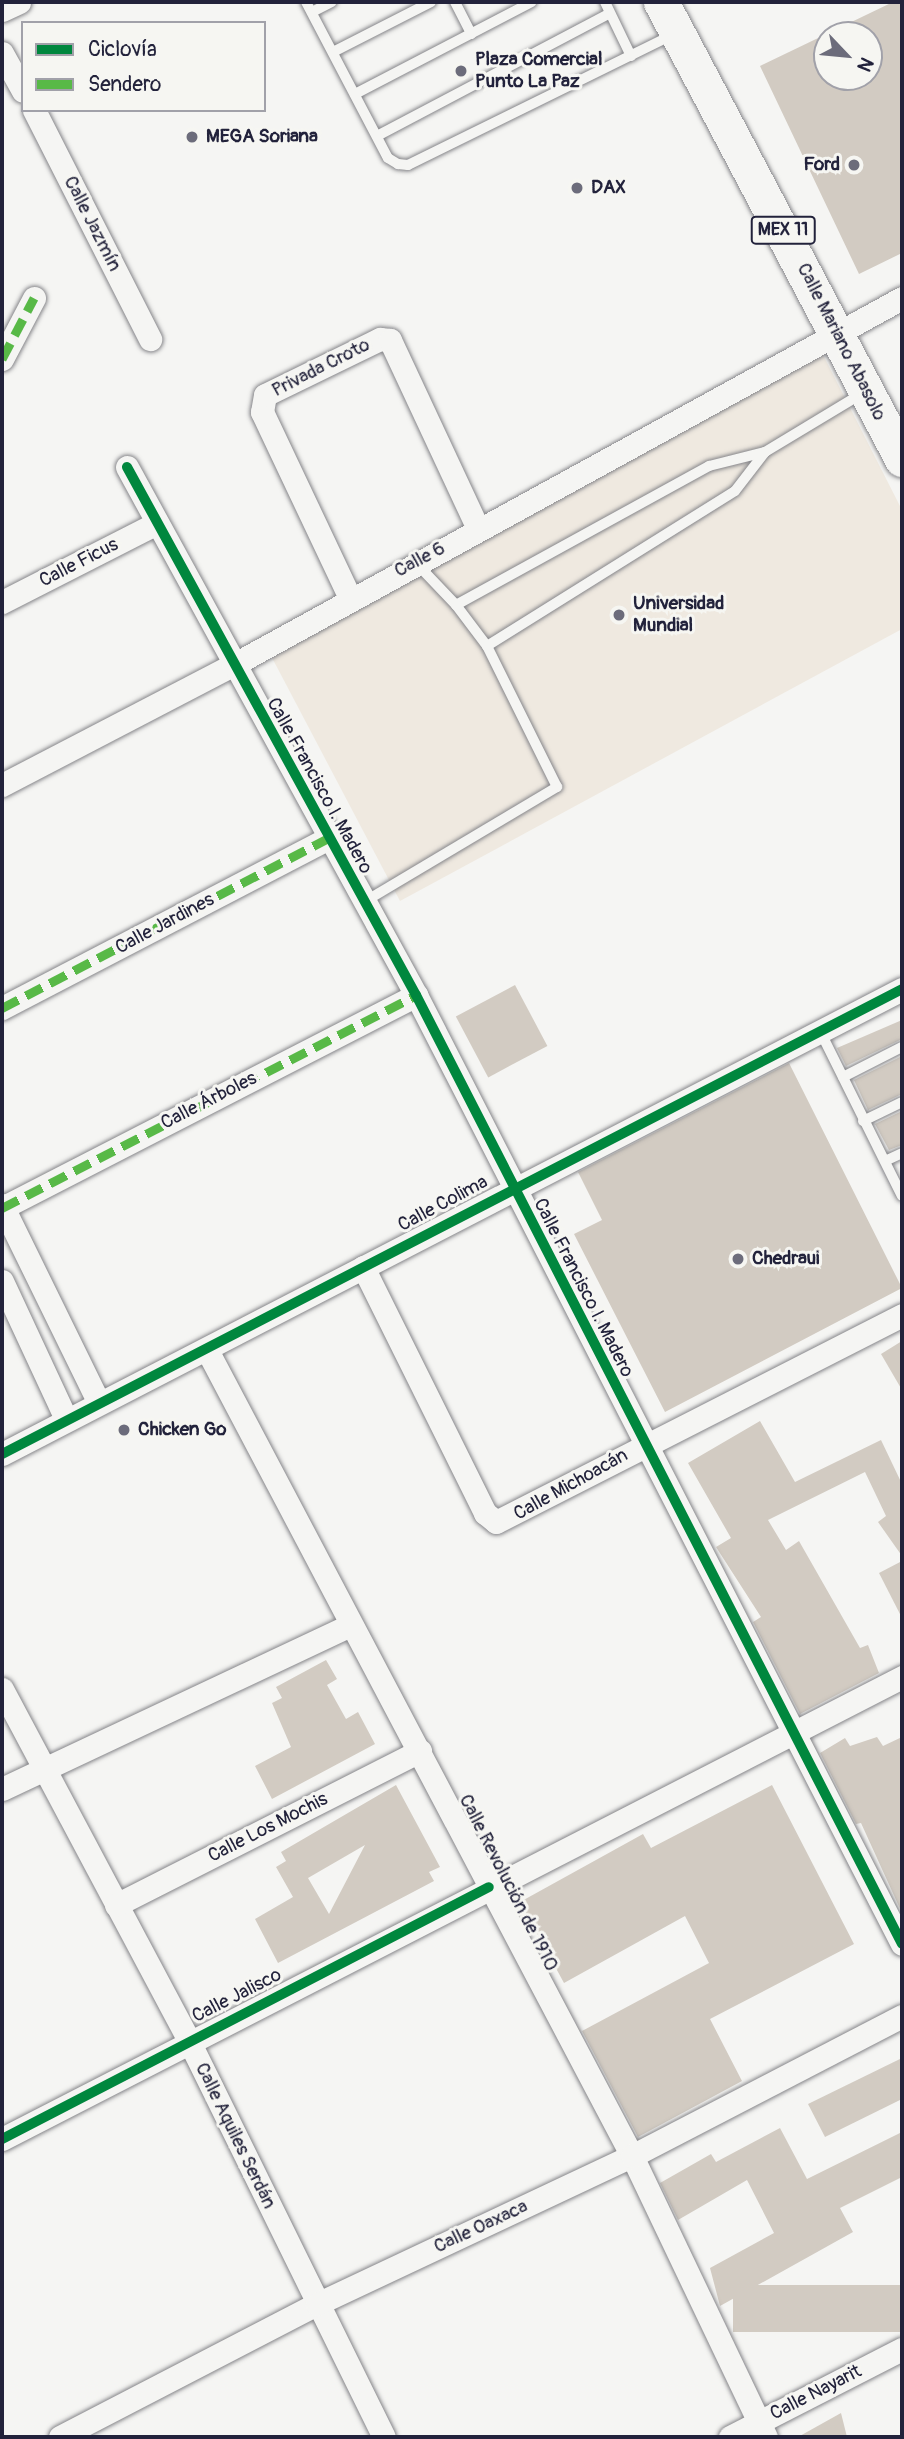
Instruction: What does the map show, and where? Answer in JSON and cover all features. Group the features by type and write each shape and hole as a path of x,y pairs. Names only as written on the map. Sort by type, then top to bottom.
{"main road":[{"name":"Calle Mariano Abasolo","path":"672,11 902,459"}],"street":[{"path":"2,10 19,2"},
{"path":"2,53 21,86"},
{"name":"Calle Jazmín","path":"34,112 150,339"},
{"path":"2,359 34,298"},
{"name":"Calle 6","path":"2,785 233,665 415,562 902,298"},
{"name":"Privada Croto","path":"350,598 262,412 265,395 380,339 390,340 478,529"},
{"name":"Calle Francisco I. Madero","path":"127,467 327,839 416,995 644,1445 794,1729 902,1944"},
{"name":"Calle Ficus","path":"2,602 157,523"},
{"name":"Calle Jardines","path":"2,1009 327,839"},
{"name":"Calle Colima","path":"2,1454 66,1419 207,1350 512,1187 902,989"},
{"name":"Calle Árboles","path":"2,1206 416,995"},
{"path":"2,1206 99,1404"},
{"name":"Calle Michoacán","path":"363,1267 485,1513 496,1522 902,1315"},
{"path":"2,1281 66,1419"},
{"name":"Calle Revolución de 1910","path":"207,1350 349,1626 420,1751 632,2156 762,2430"},
{"path":"2,1790 43,1768 349,1626"},
{"name":"Calle Jalisco","path":"2,2138 794,1729 902,1677"},
{"name":"Calle Aquiles Serdán","path":"2,1689 189,2041 384,2437"},
{"name":"Calle Los Mochis","path":"116,1905 420,1751"},
{"name":"Calle Oaxaca","path":"60,2437 317,2304 632,2156 902,2016"},
{"name":"Calle Nayarit","path":"730,2437 762,2430 902,2349"}],"lane":[{"path":"332,2 309,7 388,158 408,164 631,56 672,11"},
{"path":"333,52 430,2"},
{"path":"455,2 471,34"},
{"path":"355,94 532,2"},
{"path":"377,136 607,7 631,56"},
{"path":"456,606 709,467 765,452 867,391"},
{"path":"487,646 735,491 765,452"},
{"path":"363,902 557,787 487,646 456,606 415,562"},
{"path":"820,1031 902,1196"},
{"path":"844,1077 902,1047"},
{"path":"863,1121 902,1102"},
{"path":"885,1161 902,1153"}],"shaded area":[{"name":"Universidad Mundial","path":"819,347 902,510 902,629 400,901 269,652"}],"building":[{"name":"Ford","path":"893,2 902,2 902,253 859,274 760,66 813,40 813,91 883,91 883,21 854,21"},
{"path":"515,985 547,1046 488,1077 456,1016"},
{"path":"902,1020 902,1039 846,1066 837,1048"},
{"path":"902,1056 902,1094 868,1110 854,1080"},
{"name":"Chedraui","path":"789,1063 902,1288 665,1412 574,1234 602,1220 578,1172"},
{"path":"902,1111 902,1145 889,1150 875,1124"},
{"path":"902,1341 902,1390 881,1354"},
{"path":"760,1421 795,1482 881,1440 902,1484 902,1556 878,1522 886,1516 865,1472 768,1520 786,1550 799,1541 860,1648 868,1645 879,1673 800,1714 753,1622 761,1617 716,1547 731,1538 688,1463"},
{"path":"902,1561 902,1618 879,1573"},
{"path":"326,1660 337,1679 327,1685 346,1719 358,1712 375,1744 272,1799 255,1766 291,1747 272,1703 282,1698 276,1687"},
{"path":"877,1737 883,1746 902,1737 902,1913 861,1823 856,1824 820,1753 845,1738 850,1746"},
{"path":"396,1785 440,1867 429,1872 434,1881 278,1963 255,1919 293,1897 276,1867 286,1861 281,1852","holes":["365,1845 329,1914 308,1878"]},
{"path":"772,1785 854,1944 710,2019 742,2081 638,2137 582,2031 709,1963 685,1916 564,1983 520,1902 643,1834 651,1848"},
{"path":"902,2058 902,2099 825,2137 808,2104"},
{"path":"780,2128 807,2179 902,2132 902,2177 840,2208 853,2232 720,2306 710,2268 774,2233 747,2180 678,2220 660,2183 711,2154 716,2162"},
{"path":"733,2285 902,2285 902,2332 733,2332"},
{"path":"841,2413 847,2437 798,2437"}],"marked path":[{"path":"2,359 34,298"},
{"path":"2,1008 327,839"},
{"path":"2,1208 416,995"}],"cycle path":[{"path":"127,467 416,995 902,1944"},
{"path":"2,1454 902,989"},
{"path":"2,2139 489,1887"}],"place":[{"name":"Plaza Comercial Punto La Paz","path":"461,71"},
{"name":"MEGA Soriana","path":"192,137"},
{"name":"Ford","path":"854,165"},
{"name":"DAX","path":"577,188"},
{"name":"Universidad Mundial","path":"619,615"},
{"name":"Chedraui","path":"738,1259"},
{"name":"Chicken Go","path":"124,1430"}]}
